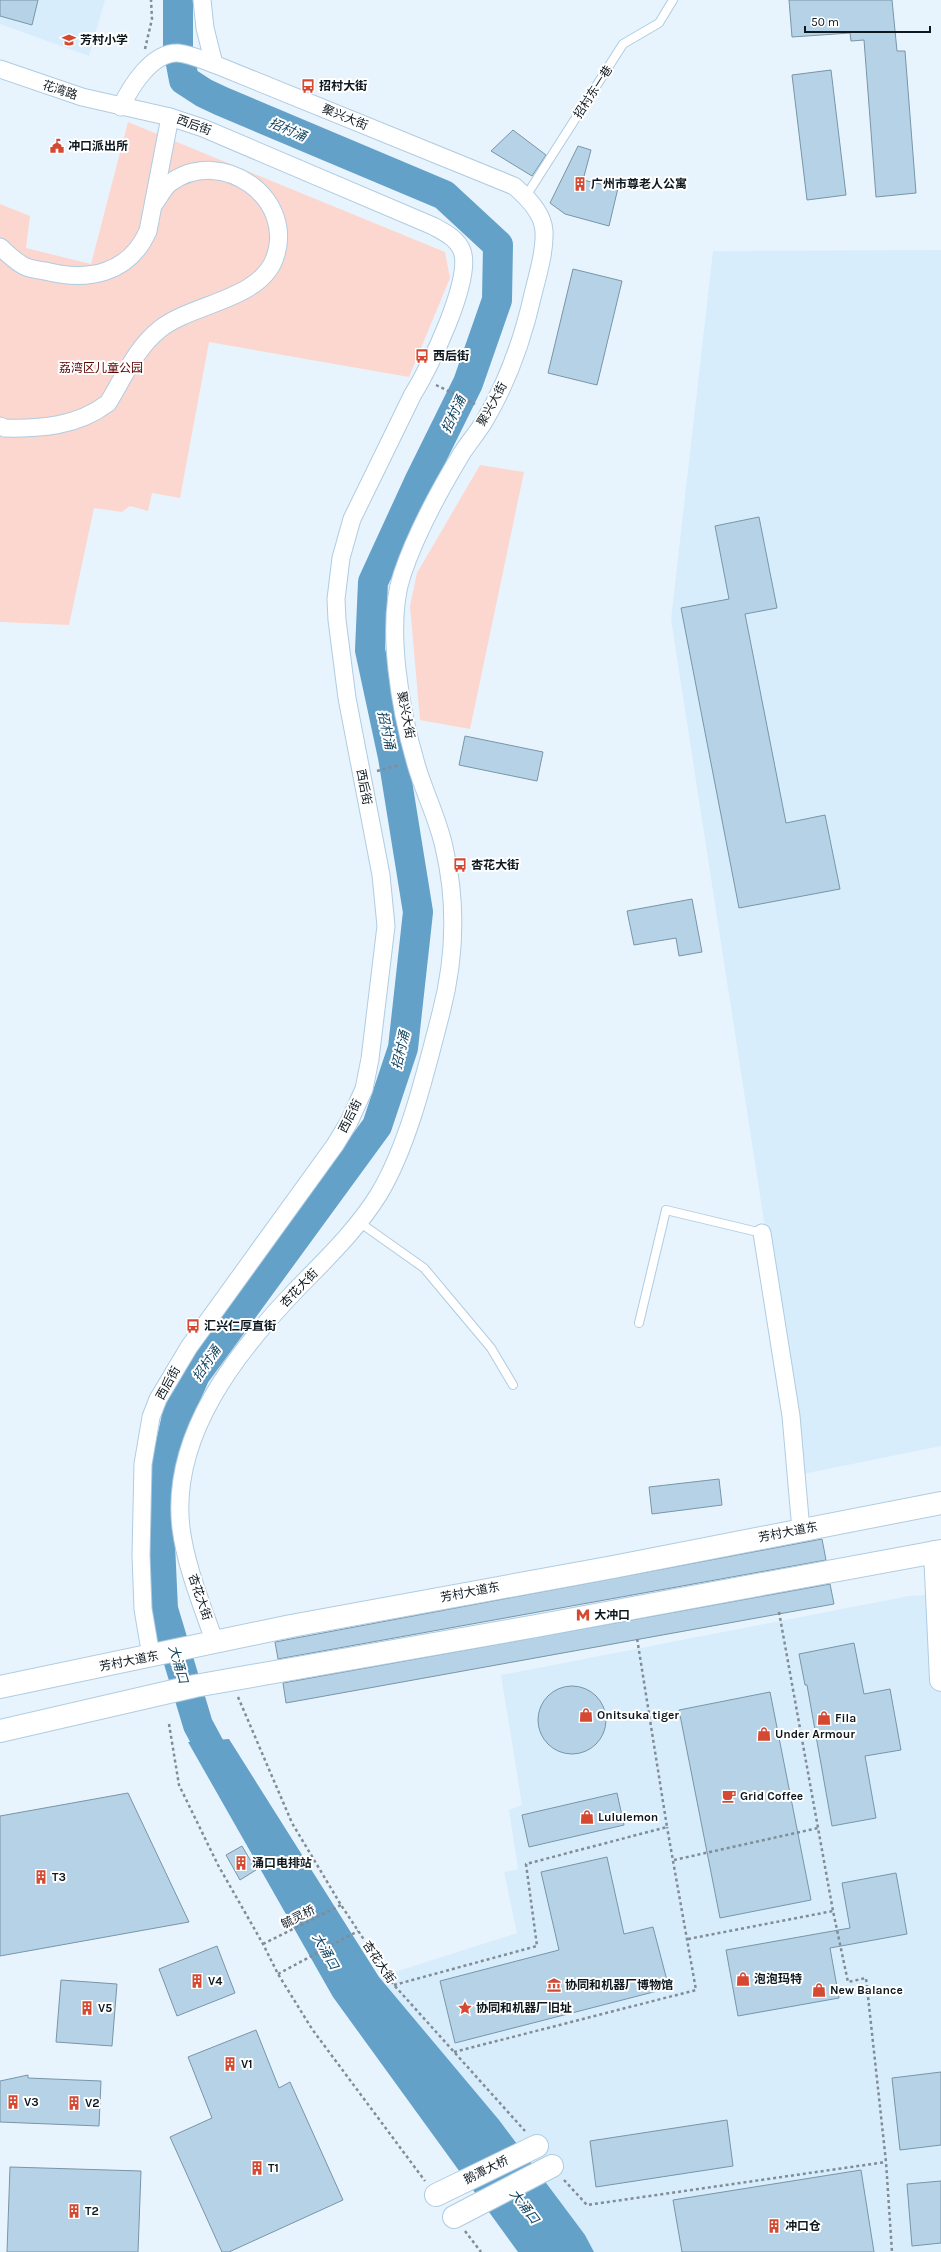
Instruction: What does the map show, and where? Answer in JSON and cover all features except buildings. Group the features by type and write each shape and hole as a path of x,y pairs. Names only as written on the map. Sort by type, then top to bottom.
{"main road":[{"name":"芳村大道东","path":"0,1687 394,1606 801,1530 941,1502"},
{"path":"0,1731 173,1690 536,1626 938,1552 941,1680"},
{"name":"鹅潭大桥","path":"436,2195 537,2146"},
{"path":"454,2217 552,2166"}],"street":[{"path":"121,107 137,78 169,54 185,54 207,62 202,0"},
{"name":"聚兴大街","path":"207,62 496,177 514,186 526,196 541,218 544,231 538,276 520,343 510,371 485,420 462,453 427,518 402,575 395,604 394,629 404,710 415,761 444,845 452,903 453,934"},
{"name":"花湾路","path":"0,69 76,95 121,107"},
{"name":"西后街","path":"121,107 170,117 203,128 433,226 448,234 456,241 463,252 462,282 453,310 423,378 410,401 352,519 341,558 336,599 341,666 381,875 386,926 376,1012 364,1089 349,1122 335,1145 189,1348 158,1399 151,1416 143,1464 141,1555 143,1609 158,1655"},
{"path":"0,247 24,266 62,275 95,275 112,269 129,259 142,245 148,231 170,117"},
{"path":"0,426 5,428 47,427 67,423 101,408 108,403 141,347 160,328 185,314 241,292 255,283 274,261 278,245 277,222 265,197 254,185 236,176 213,169 193,172 169,183 154,204"},
{"name":"杏花大街","path":"215,1643 188,1562 180,1524 182,1483 192,1443 200,1421 231,1367 262,1328 359,1222 380,1192 393,1167 415,1104 448,984 453,934"},
{"path":"762,1233 791,1416 801,1530"}],"lane":[{"name":"招村东一巷","path":"526,196 623,44 659,23 673,0"},
{"path":"639,1323 666,1210 762,1233"},
{"path":"359,1222 424,1268 490,1348 513,1385"}],"path":[{"path":"137,78 152,19 151,0"},
{"path":"438,386 476,405"},
{"path":"362,775 415,761"},
{"path":"779,1612 833,1910 848,1982 866,1978 886,2162 892,2252"},
{"path":"454,2052 696,1990 667,1827 637,1638"},
{"name":"杏花大街","path":"231,1679 292,1823 358,1931 394,1985 537,2146"},
{"path":"169,1724 179,1785 218,1864 278,1974 312,2029 436,2195"},
{"path":"394,1985 537,1946 526,1864 667,1827"},
{"path":"674,1860 818,1828"},
{"name":"毓灵桥","path":"263,1944 341,1905"},
{"path":"688,1939 833,1910"},
{"path":"278,1974 358,1931"},
{"path":"552,2166 587,2205 886,2162"},
{"path":"454,2217 481,2252"}],"shaded area":[{"name":"芳村小学","path":"0,0 105,0 89,56 0,24"},
{"path":"941,250 941,1446 803,1474 671,619 713,251"},
{"path":"941,1594 941,2252 594,2252 585,2235 379,1977 517,1933 504,1872 518,1869 509,1810 522,1805 501,1675 909,1596"}],"green space":[{"name":"荔湾区儿童公园","path":"128,122 445,252 450,278 409,377 209,342 180,498 152,493 148,511 130,506 122,512 94,508 69,625 0,622 0,204 30,216 26,248 91,264"},
{"path":"480,465 524,472 470,729 420,720 410,606 417,573"}],"water":[{"name":"大涌口","path":"229,1739 379,1977 499,2120 585,2235 594,2252 518,2252 333,1997 188,1742"}],"waterway":[{"name":"招村涌","path":"178,0 178,48 184,80 204,93 221,101 444,195 498,245 497,300 468,383 419,482 373,582 370,650 393,757 418,912 403,1048 377,1126 195,1375 177,1416 158,1502 163,1609 198,1725 226,1777"}],"place":[{"name":"芳村小学","path":"69,40"},
{"name":"招村大街","path":"308,86"},
{"name":"冲口派出所","path":"57,146"},
{"name":"广州市尊老人公寓","path":"580,184"},
{"name":"西后街","path":"422,356"},
{"name":"杏花大街","path":"460,865"},
{"name":"汇兴仁厚直街","path":"193,1326"},
{"name":"大冲口","path":"583,1615"},
{"name":"Onitsuka tiger","path":"586,1715"},
{"name":"Fila","path":"824,1718"},
{"name":"Under Armour","path":"764,1734"},
{"name":"Grid Coffee","path":"729,1796"},
{"name":"Lululemon","path":"587,1817"},
{"name":"涌口电排站","path":"241,1863"},
{"name":"T3","path":"41,1877"},
{"name":"泡泡玛特","path":"743,1979"},
{"name":"V4","path":"197,1981"},
{"name":"协同和机器厂博物馆","path":"554,1985"},
{"name":"New Balance","path":"819,1990"},
{"name":"V5","path":"87,2008"},
{"name":"协同和机器厂旧址","path":"465,2008"},
{"name":"V1","path":"230,2064"},
{"name":"V3","path":"13,2102"},
{"name":"V2","path":"74,2103"},
{"name":"T1","path":"257,2168"},
{"name":"T2","path":"74,2211"},
{"name":"冲口仓","path":"774,2226"}]}
